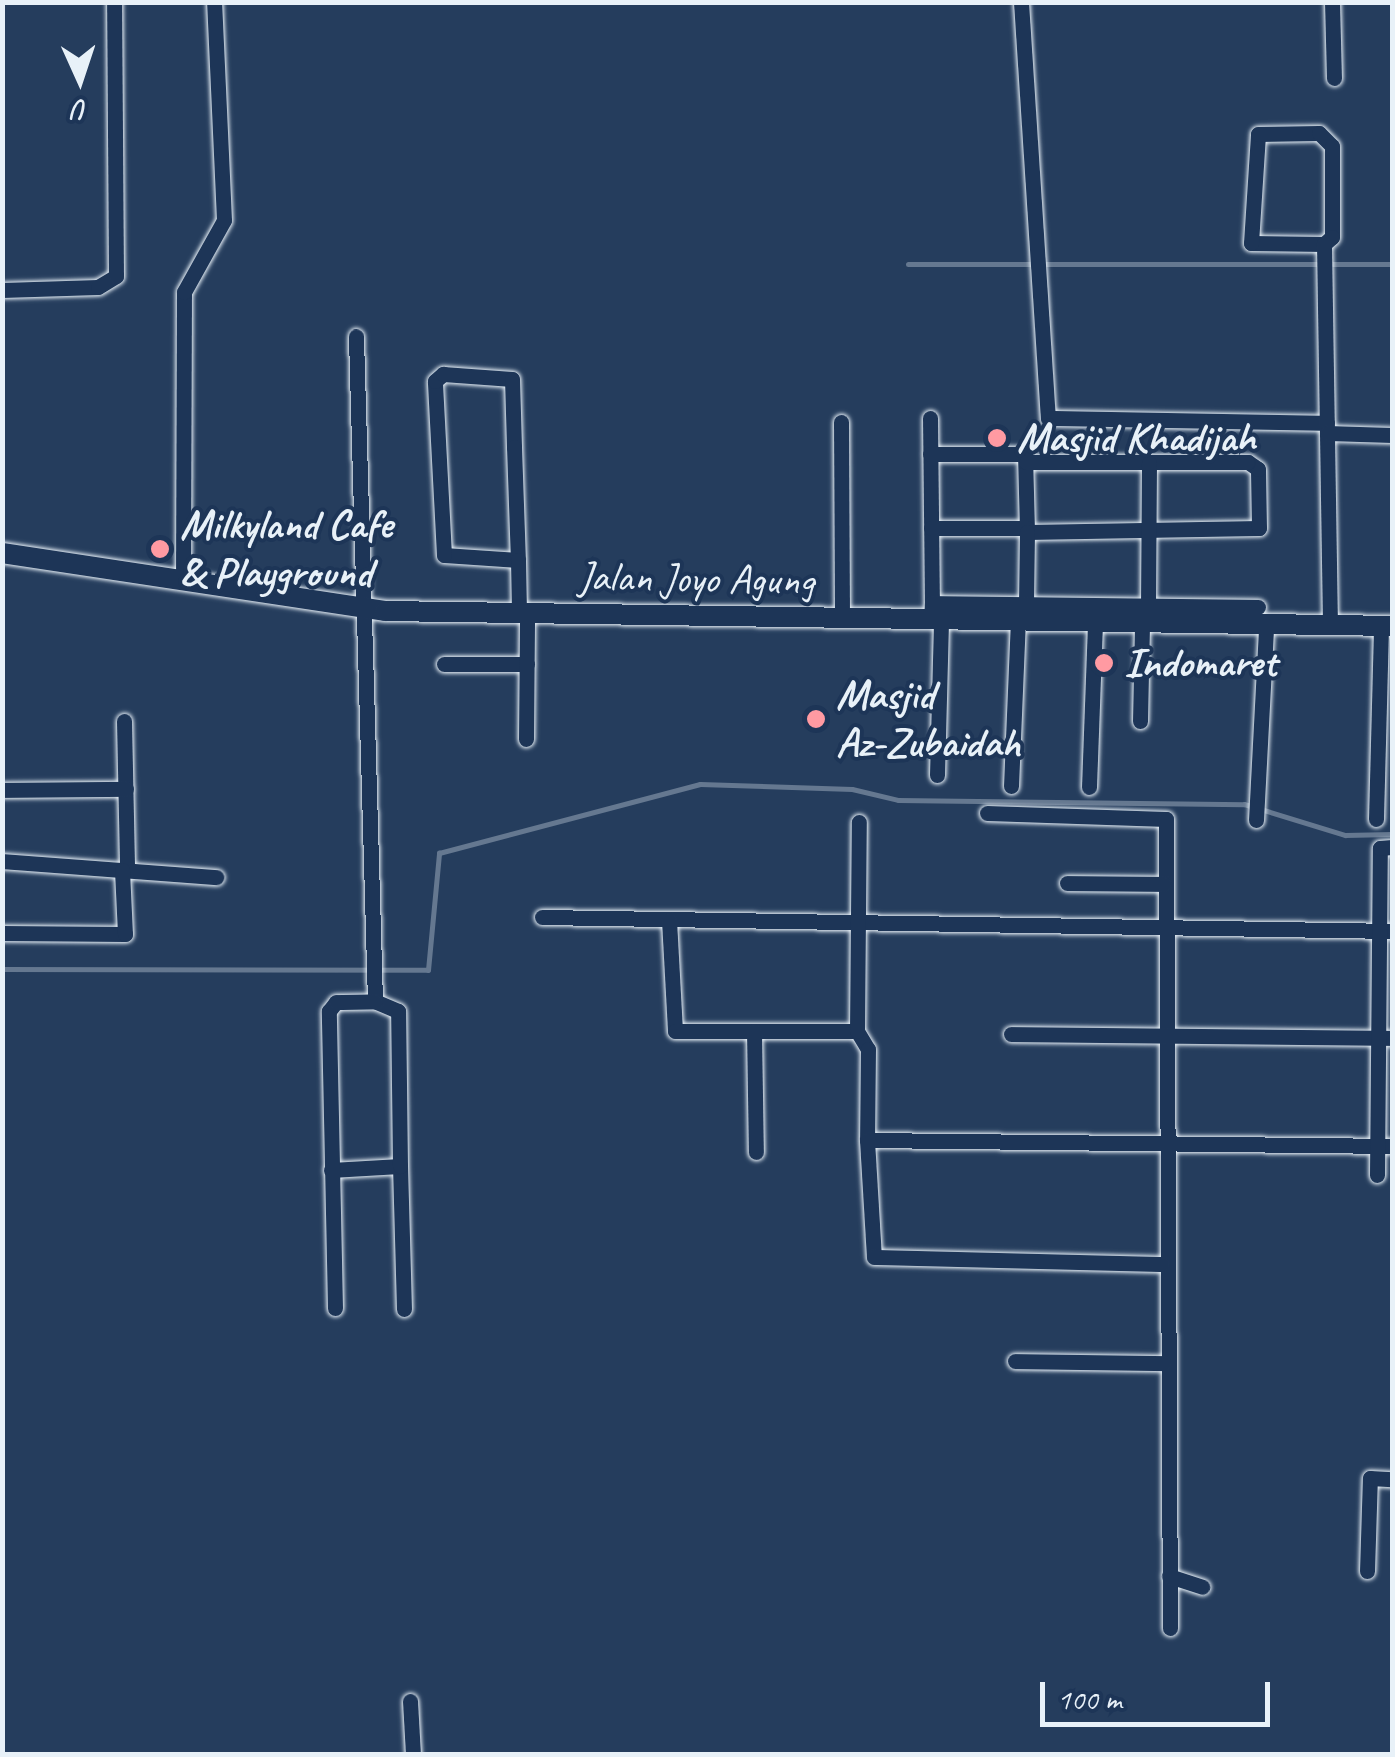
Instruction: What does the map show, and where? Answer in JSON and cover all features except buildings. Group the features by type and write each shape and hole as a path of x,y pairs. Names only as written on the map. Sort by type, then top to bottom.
{"main road":[{"name":"Jalan Joyo Agung","path":"2,553 183,577 366,608 842,620 1022,613 1096,624 1145,615 1262,616 1330,626 1387,626"}],"street":[{"path":"2,290 98,287 116,276 114,2"},
{"path":"183,577 184,292 224,220 214,2"},
{"path":"1021,2 1048,418 1327,428 1392,435"},
{"path":"1332,2 1334,78"},
{"path":"1324,258 1251,243 1258,134 1330,139 1332,237 1324,258 1330,626"},
{"path":"356,336 374,1001"},
{"path":"518,560 444,555 435,382 443,374 512,379 526,739"},
{"path":"930,418 937,775"},
{"path":"841,422 842,620"},
{"path":"930,454 1022,454 1026,462 1027,530 1011,786"},
{"path":"931,528 1259,528 1254,464 1026,462"},
{"path":"1140,721 1150,463"},
{"path":"1022,613 1145,615"},
{"path":"1256,811 1262,616"},
{"path":"1089,787 1096,624"},
{"path":"1376,819 1387,626"},
{"path":"444,664 526,664"},
{"path":"2,933 125,934 124,721"},
{"path":"2,790 126,789"},
{"path":"987,812 1166,819 1162,1264 1170,1628"},
{"path":"859,822 857,1030 868,1049 867,1140 874,1257 1162,1264"},
{"path":"1377,1175 1384,1146 1385,1038 1380,848 1392,847"},
{"path":"2,861 216,878"},
{"path":"1066,883 1164,884"},
{"path":"542,917 1385,931"},
{"path":"669,920 675,1031 857,1030"},
{"path":"335,1308 329,1011 336,1002 374,1001 398,1011 404,1308"},
{"path":"754,1031 756,1152"},
{"path":"1011,1034 1385,1038"},
{"path":"867,1140 1384,1146"},
{"path":"331,1170 400,1166"},
{"path":"1015,1361 1164,1363"},
{"path":"1366,1571 1370,1478 1392,1479"},
{"path":"1170,1576 1202,1587"},
{"path":"410,1701 413,1754"}],"waterway":[{"path":"908,264 1392,264"},
{"path":"2,969 428,970 439,853 700,784 852,789 898,800 1244,804 1345,835 1392,834"}],"place":[{"name":"Masjid Khadijah","path":"997,438"},
{"name":"Milkyland Cafe & Playground","path":"160,549"},
{"name":"Indomaret","path":"1104,663"},
{"name":"Masjid Az-Zubaidah","path":"816,719"}]}
